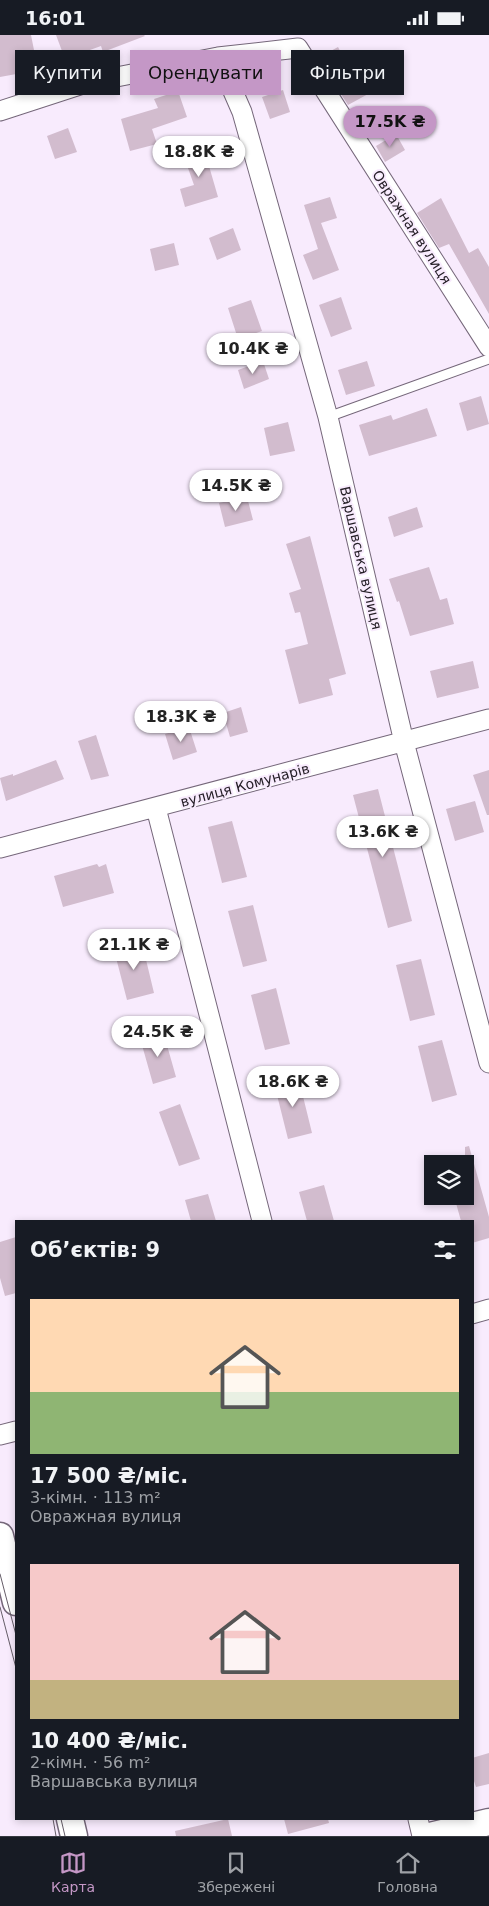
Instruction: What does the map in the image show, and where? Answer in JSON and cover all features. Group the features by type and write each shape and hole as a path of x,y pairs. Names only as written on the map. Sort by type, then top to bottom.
{"street":[{"name":"Овражная вулиця","path":"280,50 298,48 489,347"},
{"path":"0,111 86,83 130,74"},
{"name":"Варшавська вулиця","path":"235,95 242,112 328,417 404,742 489,1063"},
{"name":"вулиця Комунарів","path":"0,848 156,809 489,719"},
{"path":"156,809 262,1220"},
{"path":"474,1313 489,1309"},
{"path":"0,1435 15,1431"},
{"path":"0,1536 15,1598"},
{"path":"70,1820 74,1836"},
{"path":"418,1820 422,1836"},
{"path":"430,1836 489,1822"}],"lane":[{"path":"328,417 489,359"}],"building":[{"path":"0,35 31,35 34,50 15,50 15,74 0,77"},
{"path":"56,35 145,36 108,50 102,50 101,46 90,50 62,50"},
{"path":"283,90 290,112 270,119 262,97 281,95 281,91"},
{"path":"166,95 179,95 187,117 152,129 157,144 130,151 121,119 158,108 154,99"},
{"path":"342,95 366,95 348,105"},
{"path":"68,128 77,152 55,159 47,136"},
{"path":"396,134 405,150 385,162 376,146"},
{"path":"208,146 214,164 209,166 218,197 185,207 180,189 194,185 183,154"},
{"path":"330,197 337,218 321,223 339,270 313,280 303,255 318,249 304,205"},
{"path":"441,198 469,253 478,248 489,267 489,314 449,244 439,248 417,213"},
{"path":"233,228 241,250 217,260 209,238"},
{"path":"174,243 179,265 155,271 150,249"},
{"path":"341,297 352,329 331,337 319,305"},
{"path":"251,300 262,331 238,339 228,308"},
{"path":"263,361 269,379 244,389 238,370"},
{"path":"367,361 375,386 346,395 338,370"},
{"path":"481,396 489,424 467,431 459,403"},
{"path":"427,408 437,436 369,456 359,425 391,415 393,420"},
{"path":"288,422 295,451 270,456 264,428"},
{"path":"247,497 253,520 225,527 219,503"},
{"path":"417,507 423,527 394,537 388,517"},
{"path":"310,536 346,674 329,679 333,695 299,704 285,650 308,644 300,612 295,613 289,593 301,589 286,544"},
{"path":"429,567 440,600 447,598 454,624 410,636 399,601 397,602 389,579"},
{"path":"473,661 479,688 437,698 430,671"},
{"path":"241,707 248,732 230,737 223,713"},
{"path":"189,727 197,752 173,760 165,734"},
{"path":"96,735 109,776 91,780 78,741"},
{"path":"56,760 64,779 6,801 0,778 13,774 13,776"},
{"path":"489,770 489,815 487,815 473,775"},
{"path":"378,789 412,921 388,928 353,795"},
{"path":"475,801 484,832 455,841 446,809"},
{"path":"232,821 247,877 222,883 208,827"},
{"path":"97,864 99,867 106,864 114,893 63,907 54,876"},
{"path":"253,905 267,961 243,967 228,911"},
{"path":"142,943 154,993 127,1000 114,950"},
{"path":"421,959 435,1015 410,1021 396,965"},
{"path":"276,988 290,1044 265,1050 251,995"},
{"path":"163,1031 176,1077 153,1084 140,1038"},
{"path":"442,1040 457,1095 432,1102 418,1046"},
{"path":"298,1076 312,1133 288,1139 274,1083"},
{"path":"180,1104 200,1159 179,1166 159,1112"},
{"path":"469,1146 472,1155 465,1155 465,1147"},
{"path":"474,1164 489,1217 489,1238 474,1242 474,1220 461,1220 457,1205 474,1205"},
{"path":"324,1185 334,1220 307,1220 299,1192"},
{"path":"208,1194 216,1220 191,1220 185,1200"},
{"path":"15,1237 15,1293 5,1296 0,1278 0,1242"},
{"path":"489,1753 489,1784 476,1787 474,1781 474,1757"},
{"path":"228,1820 232,1836 176,1836 175,1831"},
{"path":"284,1820 328,1820 329,1823 288,1834"}],"tram line":[{"path":"0,1574 15,1631"},
{"path":"0,1607 15,1664"},
{"path":"53,1820 56,1836"},
{"path":"61,1820 65,1836"}]}
